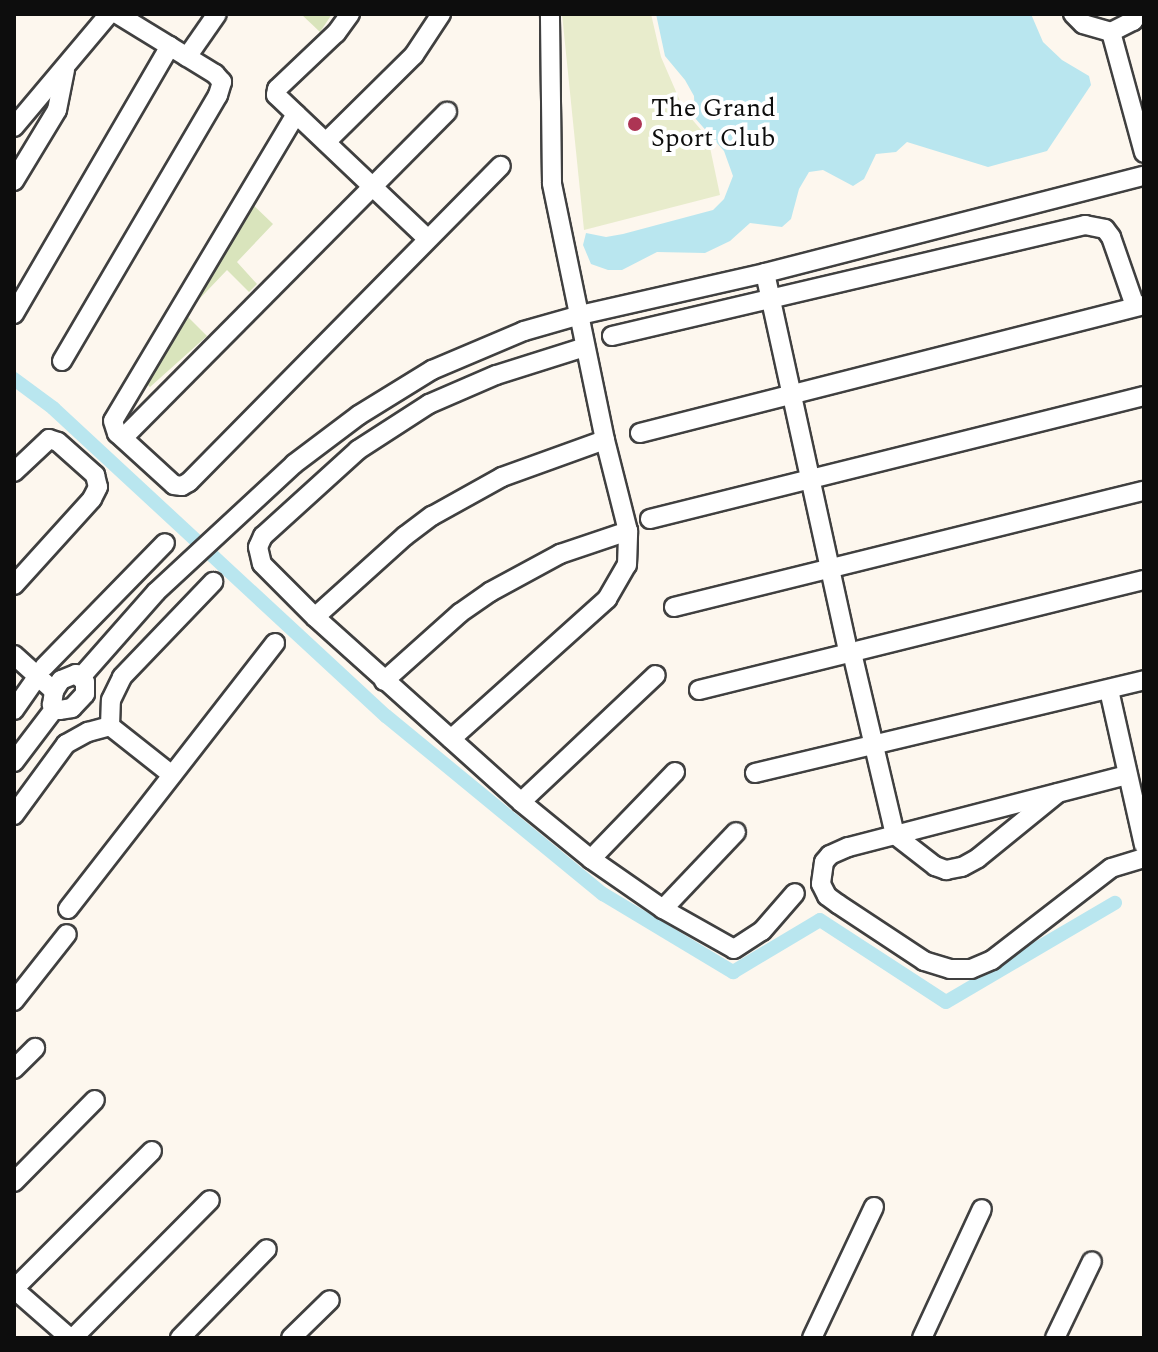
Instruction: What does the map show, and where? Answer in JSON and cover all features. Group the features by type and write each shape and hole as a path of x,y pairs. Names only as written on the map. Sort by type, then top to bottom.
{"street":[{"path":"14,127 109,14"},
{"path":"187,57 217,14"},
{"path":"350,14 336,33 277,89 276,95 428,239"},
{"path":"326,142 414,55 441,14"},
{"path":"451,739 607,599 627,565 628,531 585,347 550,158 550,14"},
{"path":"1073,14 1083,24 1111,32 1133,21 1138,14"},
{"path":"62,361 218,95 222,82 130,17"},
{"path":"1111,32 1144,153"},
{"path":"14,314 170,46"},
{"path":"14,181 57,110 65,70"},
{"path":"123,438 447,112"},
{"path":"296,114 115,416 113,427 169,482 178,487 185,485 501,166"},
{"path":"14,762 68,693 156,592 328,437 420,377 486,345 580,315 765,273 1144,176"},
{"path":"612,336 1096,225 1105,229 1117,249 1139,306 640,433"},
{"path":"765,273 832,566 848,652 853,657 895,835 935,866 946,870 962,867 978,858 1058,793"},
{"path":"585,347 496,375 429,404 358,450 263,536 258,547 262,564 384,681 521,802 591,859 663,909 734,949 762,931 795,893"},
{"path":"650,519 1144,396"},
{"path":"14,472 49,439 58,442 95,475 98,487 92,499 14,585"},
{"path":"315,617 405,536 432,516 502,477 545,458 605,440"},
{"path":"674,607 1144,491"},
{"path":"384,681 460,613 490,592 560,554 628,531"},
{"path":"14,710 31,667 165,543"},
{"path":"699,690 1144,580"},
{"path":"14,815 66,744 104,722 114,687 213,582"},
{"path":"68,909 275,643"},
{"path":"31,667 172,775"},
{"path":"521,802 656,675"},
{"path":"755,773 875,747 1144,680"},
{"path":"1109,690 1144,845"},
{"path":"591,859 675,772"},
{"path":"1127,775 895,835 830,855 821,871 821,884 827,896 924,961 950,969 971,969 992,960 1111,868 1144,858"},
{"path":"663,909 736,832"},
{"path":"14,1001 67,934"},
{"path":"14,1069 35,1048"},
{"path":"14,1182 95,1100"},
{"path":"152,1151 14,1289 71,1338 210,1200"},
{"path":"812,1338 874,1207"},
{"path":"922,1338 982,1209"},
{"path":"180,1338 267,1249"},
{"path":"1055,1338 1092,1261"},
{"path":"291,1338 330,1300"}],"green space":[{"path":"301,14 332,14 320,32"},
{"name":"The Grand Sport Club","path":"562,14 651,14 661,57 684,110 708,138 720,195 584,230"},
{"path":"251,203 273,224 237,262 257,284 249,292 227,270 185,314 207,336 150,387 143,380"}],"water":[{"path":"656,14 1031,14 1043,42 1062,60 1089,76 1091,85 1047,151 988,167 907,142 896,152 876,154 864,179 853,186 823,170 809,172 799,189 791,219 782,227 750,223 730,241 705,253 657,252 622,270 608,270 591,264 583,245 586,233 606,237 623,234 713,210 724,199 733,176 724,151 695,118 694,96 685,80 665,56"}],"waterway":[{"path":"14,379 53,408 386,716 603,894 733,972 820,920 946,1002 1115,903"}],"place":[{"name":"The Grand Sport Club","path":"635,124"}]}
